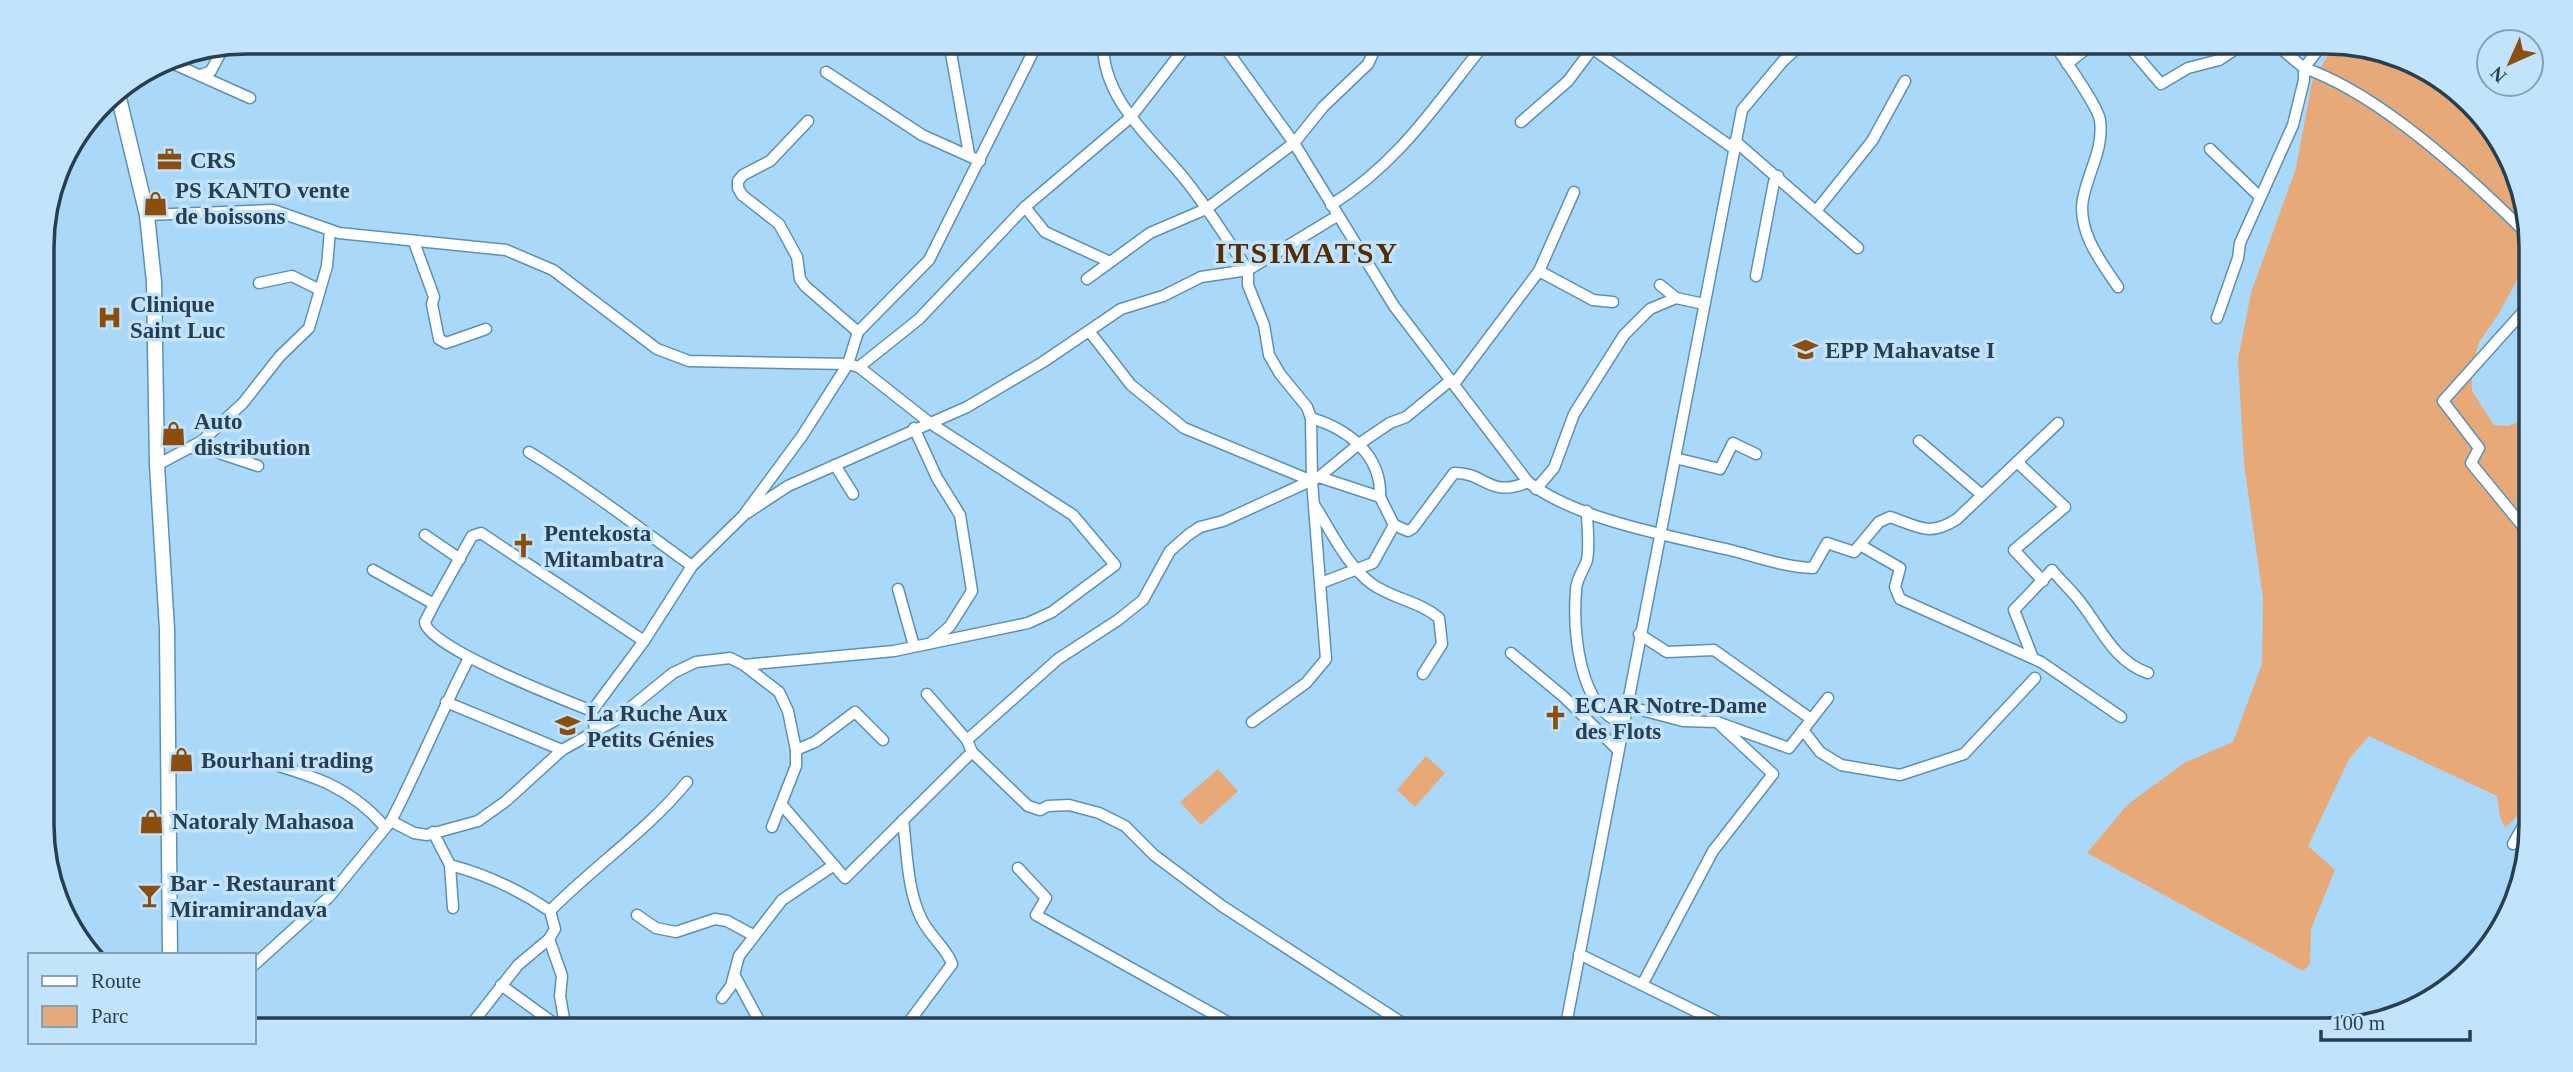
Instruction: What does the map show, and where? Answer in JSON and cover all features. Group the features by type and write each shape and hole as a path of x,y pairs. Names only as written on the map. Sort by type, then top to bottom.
{"main road":[{"path":"120,102 147,215 158,359 157,466 166,629 170,953"}],"street":[{"path":"1087,279 1150,233 1206,209 1294,143 1323,107 1368,64 1372,54"},
{"path":"1331,205 1367,183 1412,137 1476,54"},
{"path":"1521,122 1568,81 1582,54"},
{"path":"1601,54 1778,177 1858,248"},
{"path":"1567,1017 1734,144 1742,110 1790,54"},
{"path":"2061,54 2100,118 2100,140 2083,200 2085,226 2097,255 2118,287"},
{"path":"2067,64 2080,54"},
{"path":"2135,54 2161,84 2188,68 2219,60 2228,54"},
{"path":"2287,54 2304,68 2330,77 2393,120 2487,194 2517,224"},
{"path":"2217,318 2238,258 2240,243 2293,125 2304,68 2314,54"},
{"path":"951,55 969,154"},
{"path":"854,365 858,332 929,260 1032,55"},
{"path":"1106,55 1111,82 1120,104 1188,183 1248,270 1248,285 1265,325 1269,355 1307,407 1311,418 1314,505 1326,659 1306,683 1252,722"},
{"path":"595,730 592,712 645,641 692,566 743,516 854,365 919,319 1026,207 1130,117 1179,55"},
{"path":"1230,55 1294,143 1394,306 1532,485 1587,511 1659,535 1801,568 1814,568 1827,543 1854,552 1879,522 1890,516 1932,531 1940,530 1957,519 2057,423"},
{"path":"201,75 211,71 219,57"},
{"path":"180,66 250,98"},
{"path":"826,72 922,135 980,161"},
{"path":"1816,211 1872,141 1905,81"},
{"path":"808,121 770,161 744,175 738,181 738,188 742,195 779,224 797,257 800,279 805,286 858,332"},
{"path":"2210,149 2259,196"},
{"path":"1756,276 1774,182 1778,177"},
{"path":"967,740 1058,659 1118,620 1143,600 1170,551 1188,535 1199,527 1223,521 1315,479 1359,443 1390,423 1406,418 1452,382 1539,271 1574,192"},
{"path":"1026,207 1045,232 1110,262"},
{"path":"147,215 273,210 330,230 414,242 506,250 531,258 580,288 657,349 689,361 854,365 930,423 1073,515 1115,565 1041,619 914,646 822,660 744,665"},
{"path":"743,516 788,486 914,428 967,407 1121,309 1163,296 1201,277 1248,270 1337,216"},
{"path":"157,466 192,448 243,403 264,374 309,328 327,265 330,230"},
{"path":"414,242 434,297 432,304 439,339 446,343 486,329"},
{"path":"1539,271 1592,300 1613,302"},
{"path":"259,283 292,276 318,289"},
{"path":"1660,285 1676,298 1704,304"},
{"path":"1311,418 1334,425 1359,443 1376,467 1381,481 1380,497 1394,525 1408,531 1454,473 1510,490 1532,485 1554,468 1574,414 1624,335 1650,309 1676,298"},
{"path":"2519,316 2443,401 2479,448 2471,463 2519,522"},
{"path":"1089,331 1131,385 1184,428 1315,479 1380,497"},
{"path":"914,428 937,478 960,515 972,591 950,626 933,641"},
{"path":"1919,441 1982,495"},
{"path":"1675,458 1720,469 1733,443 1756,454"},
{"path":"192,448 216,452 258,466"},
{"path":"529,452 592,490 605,504 692,566"},
{"path":"2017,462 2064,507 2014,550 2043,581"},
{"path":"835,466 853,494"},
{"path":"1314,505 1357,570 1392,596 1415,603 1439,618 1442,643 1423,674"},
{"path":"1587,511 1587,559 1576,587 1579,666 1595,700 1612,720 1623,724"},
{"path":"1321,583 1357,570 1379,557 1394,525"},
{"path":"592,712 469,658 425,628 425,622 434,604 472,536 481,533 645,641"},
{"path":"425,536 460,559"},
{"path":"1860,545 1900,568 1895,587 1900,599 2033,658 2121,717"},
{"path":"373,570 434,604"},
{"path":"2033,658 2014,610 2052,570 2078,599 2115,652 2133,668 2148,673"},
{"path":"898,589 914,646"},
{"path":"1639,634 1667,652 1714,650 1811,719"},
{"path":"1511,653 1564,697 1618,750"},
{"path":"256,963 329,897 388,823 426,752 446,702 469,658"},
{"path":"265,762 317,777 364,803 388,823 427,835 478,821 506,801 562,750 614,721 673,673 696,662 730,658 744,665 779,692 788,711 796,750 796,766 772,827"},
{"path":"1803,730 1820,752 1841,765 1900,775 1964,754 2035,678"},
{"path":"927,694 967,740 972,752 1028,806 1040,810 1069,804 1099,813 1125,827 1154,855 1222,906 1394,1017"},
{"path":"1626,706 1683,721 1717,722 1789,748 1828,698"},
{"path":"446,702 562,750"},
{"path":"796,750 815,742 855,712 883,740"},
{"path":"1643,983 1713,851 1773,774 1717,722"},
{"path":"782,805 845,878 972,752"},
{"path":"550,911 575,886 662,814 687,782"},
{"path":"903,820 913,896 921,919 936,944 950,957 952,964 912,1018"},
{"path":"433,832 450,865 453,908"},
{"path":"2513,844 2518,835"},
{"path":"450,865 520,890 550,911 555,929 549,939 518,965 476,1018"},
{"path":"722,998 735,976 739,956 753,935 789,894 834,865"},
{"path":"1018,868 1046,898 1036,915 1220,1018"},
{"path":"637,915 656,928 676,932 715,919 727,920 753,935"},
{"path":"549,939 562,976 560,996 563,1018"},
{"path":"1579,954 1709,1017"},
{"path":"735,976 757,1018"},
{"path":"501,985 547,1018"}],"green space":[{"path":"2329,54 2364,58 2411,74 2453,102 2471,120 2493,151 2512,197 2517,222 2519,276 2498,315 2479,342 2472,367 2472,391 2494,425 2508,426 2519,422 2519,810 2505,827 2500,817 2497,796 2369,736 2349,759 2308,846 2335,870 2311,929 2310,964 2303,971 2087,853 2127,805 2184,763 2233,742 2262,664 2263,598 2244,464 2238,359 2251,293 2296,168 2312,82"},
{"path":"1426,756 1445,773 1415,807 1397,790"},
{"path":"1218,769 1238,791 1201,825 1180,802"}],"place":[{"name":"CRS","path":"170,160"},
{"name":"PS KANTO vente de boissons","path":"155,203"},
{"name":"Clinique Saint Luc","path":"110,317"},
{"name":"EPP Mahavatse I","path":"1805,350"},
{"name":"Auto distribution","path":"174,434"},
{"name":"Pentekosta Mitambatra","path":"524,546"},
{"name":"ECAR Notre-Dame des Flots","path":"1555,718"},
{"name":"La Ruche Aux Petits Génies","path":"567,726"},
{"name":"Bourhani trading","path":"181,760"},
{"name":"Natoraly Mahasoa","path":"152,821"},
{"name":"Bar - Restaurant Miramirandava","path":"150,896"}],"district":[{"name":"ITSIMATSY","path":"1307,253"}]}
